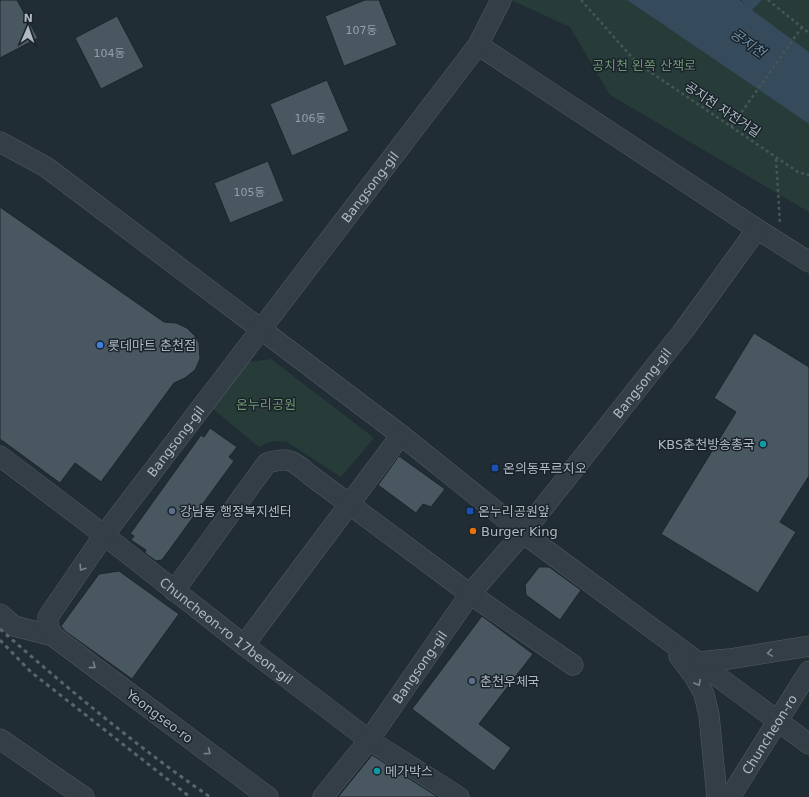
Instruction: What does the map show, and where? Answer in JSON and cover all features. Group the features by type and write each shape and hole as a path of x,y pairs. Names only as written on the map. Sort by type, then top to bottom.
{"street":[{"name":"Bangsong-gil","path":"104,535 478,45 501,0"},
{"path":"478,45 809,262"},
{"path":"0,142 46,167 401,435 523,533 809,744"},
{"name":"Bangsong-gil","path":"323,797 369,740 470,594 523,533 684,330 757,229"},
{"path":"244,646 401,435"},
{"name":"Chuncheon-ro 17beon-gil","path":"0,456 104,535 244,646 369,740 460,797"},
{"path":"174,591 267,463 280,459 295,462 310,475 470,594 573,665"},
{"path":"53,636 48,626 48,617 104,535"},
{"name":"Yeongseo-ro","path":"0,614 14,626 53,636 268,797"},
{"path":"667,640 694,676 704,694 709,715 717,797"},
{"path":"698,662 729,659 809,646"},
{"name":"Chuncheon-ro","path":"730,797 809,671"},
{"path":"0,740 84,797"}],"path":[{"name":"공지천 자전거길","path":"581,0 637,63 776,158 798,172 809,175"},
{"path":"769,1 809,33"},
{"path":"731,127 802,27"},
{"path":"776,158 781,244"}],"green space":[{"name":"공치천 왼쪽 산책로","path":"511,0 627,0 809,124 809,212 610,95 570,27"},
{"path":"762,0 809,0 809,52 752,10"},
{"name":"온누리공원","path":"271,359 374,438 341,477 287,442 276,441 266,443 259,447 213,409 234,374 250,362"}],"water":[{"name":"공지천","path":"627,0 740,0 747,6 741,0 762,0 752,10 809,52 809,124"}],"building":[{"path":"0,0 17,0 38,38 0,58"},
{"path":"365,0 379,0 397,45 344,66 325,16"},
{"path":"117,16 144,67 101,89 75,38"},
{"path":"327,80 349,131 292,156 270,104"},
{"path":"268,161 284,201 230,223 214,183"},
{"name":"롯데마트 춘천점","path":"0,207 164,322 176,323 187,328 195,336 199,343 200,359 195,370 185,378 174,383 101,482 75,463 60,483 0,439"},
{"name":"KBS춘천방송총국","path":"754,333 809,367 809,476 780,522 796,532 758,593 661,534 736,412 714,398"},
{"name":"강남동 행정복지센터","path":"210,428 237,447 229,457 234,461 162,560 156,561 145,553 146,550 131,540 134,536 130,534 201,435 204,437"},
{"path":"399,456 445,489 431,507 423,504 416,513 378,485"},
{"path":"539,567 549,567 581,590 560,620 526,595 525,585"},
{"path":"119,571 179,614 132,679 65,631 61,626 99,574"},
{"name":"춘천우체국","path":"482,616 533,654 479,724 511,748 494,771 412,709"},
{"name":"메가박스","path":"372,755 438,797 338,797"}],"railway":[{"path":"0,629 102,716 155,758 210,797"},
{"path":"0,640 31,672 190,797"}],"place":[{"name":"롯데마트 춘천점","path":"100,345"},
{"name":"KBS춘천방송총국","path":"763,444"},
{"name":"온의동푸르지오","path":"495,468"},
{"name":"강남동 행정복지센터","path":"172,511"},
{"name":"온누리공원앞","path":"470,511"},
{"name":"Burger King","path":"473,531"},
{"name":"춘천우체국","path":"472,681"},
{"name":"메가박스","path":"377,771"}]}
